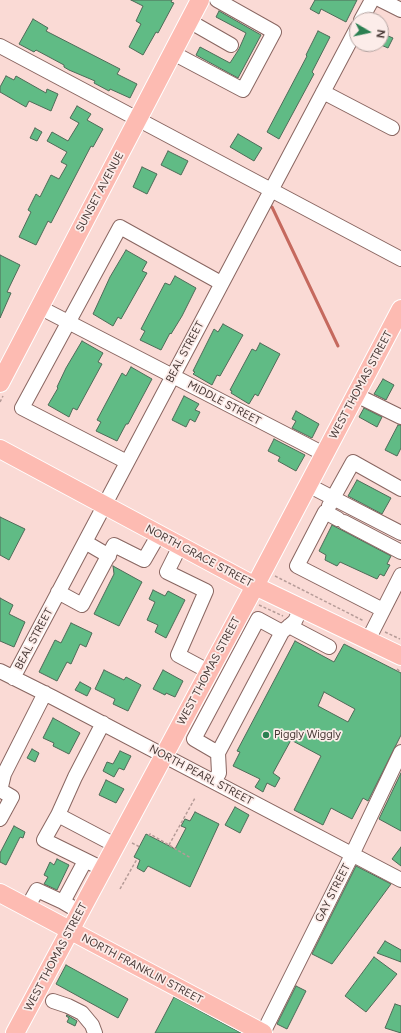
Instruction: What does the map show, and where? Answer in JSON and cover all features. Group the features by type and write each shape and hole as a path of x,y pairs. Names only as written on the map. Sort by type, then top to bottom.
{"main road":[{"name":"SUNSET AVENUE","path":"0,384 200,0"},
{"name":"WEST THOMAS STREET","path":"15,1033 103,869 123,844 163,755 255,586 401,309"},
{"name":"NORTH GRACE STREET","path":"0,449 255,586 401,656"},
{"name":"NORTH FRANKLIN STREET","path":"0,893 258,1032"}],"street":[{"path":"173,53 243,90 274,32 217,0"},
{"path":"365,12 372,0"},
{"path":"381,0 401,10"},
{"path":"189,21 231,45"},
{"name":"BEAL STREET","path":"13,678 349,43"},
{"path":"0,46 401,259"},
{"path":"323,92 392,128"},
{"path":"127,462 22,408 120,227 221,283"},
{"name":"MIDDLE STREET","path":"39,307 324,454"},
{"path":"356,394 401,417"},
{"path":"383,610 297,566 353,462 401,489"},
{"path":"308,485 401,533"},
{"path":"325,512 401,552"},
{"path":"58,592 82,605 114,545 144,560 159,534"},
{"path":"84,542 109,556"},
{"path":"180,546 167,572 206,591 178,655 212,666 232,668"},
{"path":"368,640 401,575"},
{"path":"214,782 219,773 218,753 286,629 295,621 301,608"},
{"path":"194,739 258,619 329,647"},
{"name":"NORTH PEARL STREET","path":"0,671 103,723 401,880"},
{"path":"0,819 4,793 4,774 45,693"},
{"path":"103,723 75,777 58,815 44,840 103,869"},
{"path":"177,730 218,753"},
{"name":"GAY STREET","path":"258,1032 351,855 401,752"},
{"path":"58,815 123,844"},
{"path":"80,912 63,902 37,890 35,912 63,902 85,861"},
{"path":"75,880 92,890"},
{"path":"53,1001 82,1013 92,1025 95,1033"}],"path":[{"path":"169,845 195,798"},
{"path":"150,836 150,834 191,858"},
{"path":"123,844 140,847"},
{"path":"120,889 137,859"}],"building":[{"path":"131,0 172,0 171,2 174,3 158,33 156,32 143,55 129,47 141,24 136,21 143,6"},
{"path":"315,0 357,0 351,12 349,12 346,22 321,9 319,14 310,9"},
{"path":"219,11 261,35 238,78 196,55 200,47 230,63 239,49 246,33 216,17"},
{"path":"33,19 48,28 46,31 120,69 117,74 137,84 130,98 110,89 109,91 94,83 95,81 69,70 64,67 64,65 36,50 34,52 19,44"},
{"path":"318,31 330,37 312,72 314,74 279,139 267,132 307,56 306,55"},
{"path":"389,36 393,38 389,46"},
{"path":"6,76 14,80 16,76 46,93 47,89 58,94 51,111 29,101 26,107 0,92 0,87"},
{"path":"77,106 91,114 87,120 103,129 93,147 91,146 51,223 48,221 36,245 19,237 31,212 28,210 36,194 40,197 51,175 59,179 67,165 61,162 67,152 47,141 52,132 68,141 79,123 70,118"},
{"path":"35,128 42,132 37,141 30,138"},
{"path":"238,134 262,148 254,161 230,147"},
{"path":"168,151 188,161 181,175 161,165"},
{"path":"142,167 157,174 147,194 133,187"},
{"path":"126,250 147,262 142,271 147,273 121,319 118,317 113,326 93,314 110,277"},
{"path":"0,255 20,265 7,292 11,293 0,318"},
{"path":"175,276 196,288 182,316 171,334 170,333 161,350 140,340 145,331 141,329 165,283 170,285"},
{"path":"223,324 243,335 220,376 217,375 212,385 193,374 195,372 193,371 214,329 218,332"},
{"path":"82,341 103,353 98,362 102,364 77,410 73,408 69,417 48,405 58,388 57,387 66,368"},
{"path":"260,343 280,354 258,396 255,394 249,404 231,393 232,391 230,390 252,349 256,351"},
{"path":"131,367 152,379 128,424 126,424 117,441 96,431 101,422 97,420 122,373 126,376"},
{"path":"383,379 394,385 386,400 374,394"},
{"path":"184,396 199,404 195,410 200,412 195,422 190,419 186,427 172,420"},
{"path":"364,408 382,417 377,427 359,417"},
{"path":"296,411 319,424 312,438 292,428 296,421 292,419"},
{"path":"398,425 401,425 401,448 397,456 385,450"},
{"path":"274,439 305,455 296,471 278,461 280,457 268,451"},
{"path":"357,480 391,498 382,514 348,496"},
{"path":"0,517 25,529 9,560 0,555"},
{"path":"332,525 391,556 387,564 390,565 384,576 380,574 377,579 340,562 337,566 325,560 326,555 319,551"},
{"path":"113,566 142,582 119,626 94,614 114,574"},
{"path":"153,590 165,596 168,591 185,600 166,638 155,632 158,625 147,620 155,602 149,599"},
{"path":"0,598 13,605 9,614 25,622 14,647 0,641"},
{"path":"71,623 92,633 86,647 80,644 71,664 67,662 57,681 39,672 55,640 61,643"},
{"path":"295,641 334,662 344,644 401,673 401,735 368,801 363,798 352,819 331,808 323,825 294,810 321,756 291,740 273,773 280,778 275,787 267,783 263,792 255,787 260,779 233,766 240,752 237,751","holes":["324,692 355,709 348,722 318,706"]},
{"path":"104,670 124,680 126,677 141,685 128,711 113,704 115,699 95,689"},
{"path":"163,670 183,681 175,697 166,693 165,695 153,689"},
{"path":"80,682 91,688 87,696 75,690"},
{"path":"53,718 80,733 69,754 53,746 54,743 43,738"},
{"path":"32,749 39,753 35,762 27,758"},
{"path":"120,751 131,756 124,770 119,768 114,777 103,771 107,762 113,764"},
{"path":"401,773 401,831 379,819"},
{"path":"106,780 124,789 116,803 99,795"},
{"path":"235,807 249,815 240,833 225,825"},
{"path":"195,812 219,824 190,887 148,866 144,872 137,868 140,860 134,857 146,834 175,849 186,828 181,826 185,819 190,821"},
{"path":"14,826 25,832 23,838 20,837 6,865 0,862 0,853"},
{"path":"401,847 401,866 392,859"},
{"path":"57,859 69,865 57,890 44,884 48,877 44,875 50,862 54,865"},
{"path":"356,866 391,884 332,964 312,954"},
{"path":"385,941 401,950 401,962 377,953"},
{"path":"374,957 397,974 366,1012 345,996"},
{"path":"66,965 128,999 118,1018 56,984"},
{"path":"296,986 306,991 287,1029 277,1024"},
{"path":"174,997 241,1033 155,1033"},
{"path":"395,1004 401,1006 401,1033 385,1028"},
{"path":"67,1015 77,1021 75,1026 67,1022 69,1018 66,1016"}],"waterway":[{"path":"272,207 338,346"}],"place":[{"name":"Piggly Wiggly","path":"266,735"}]}
